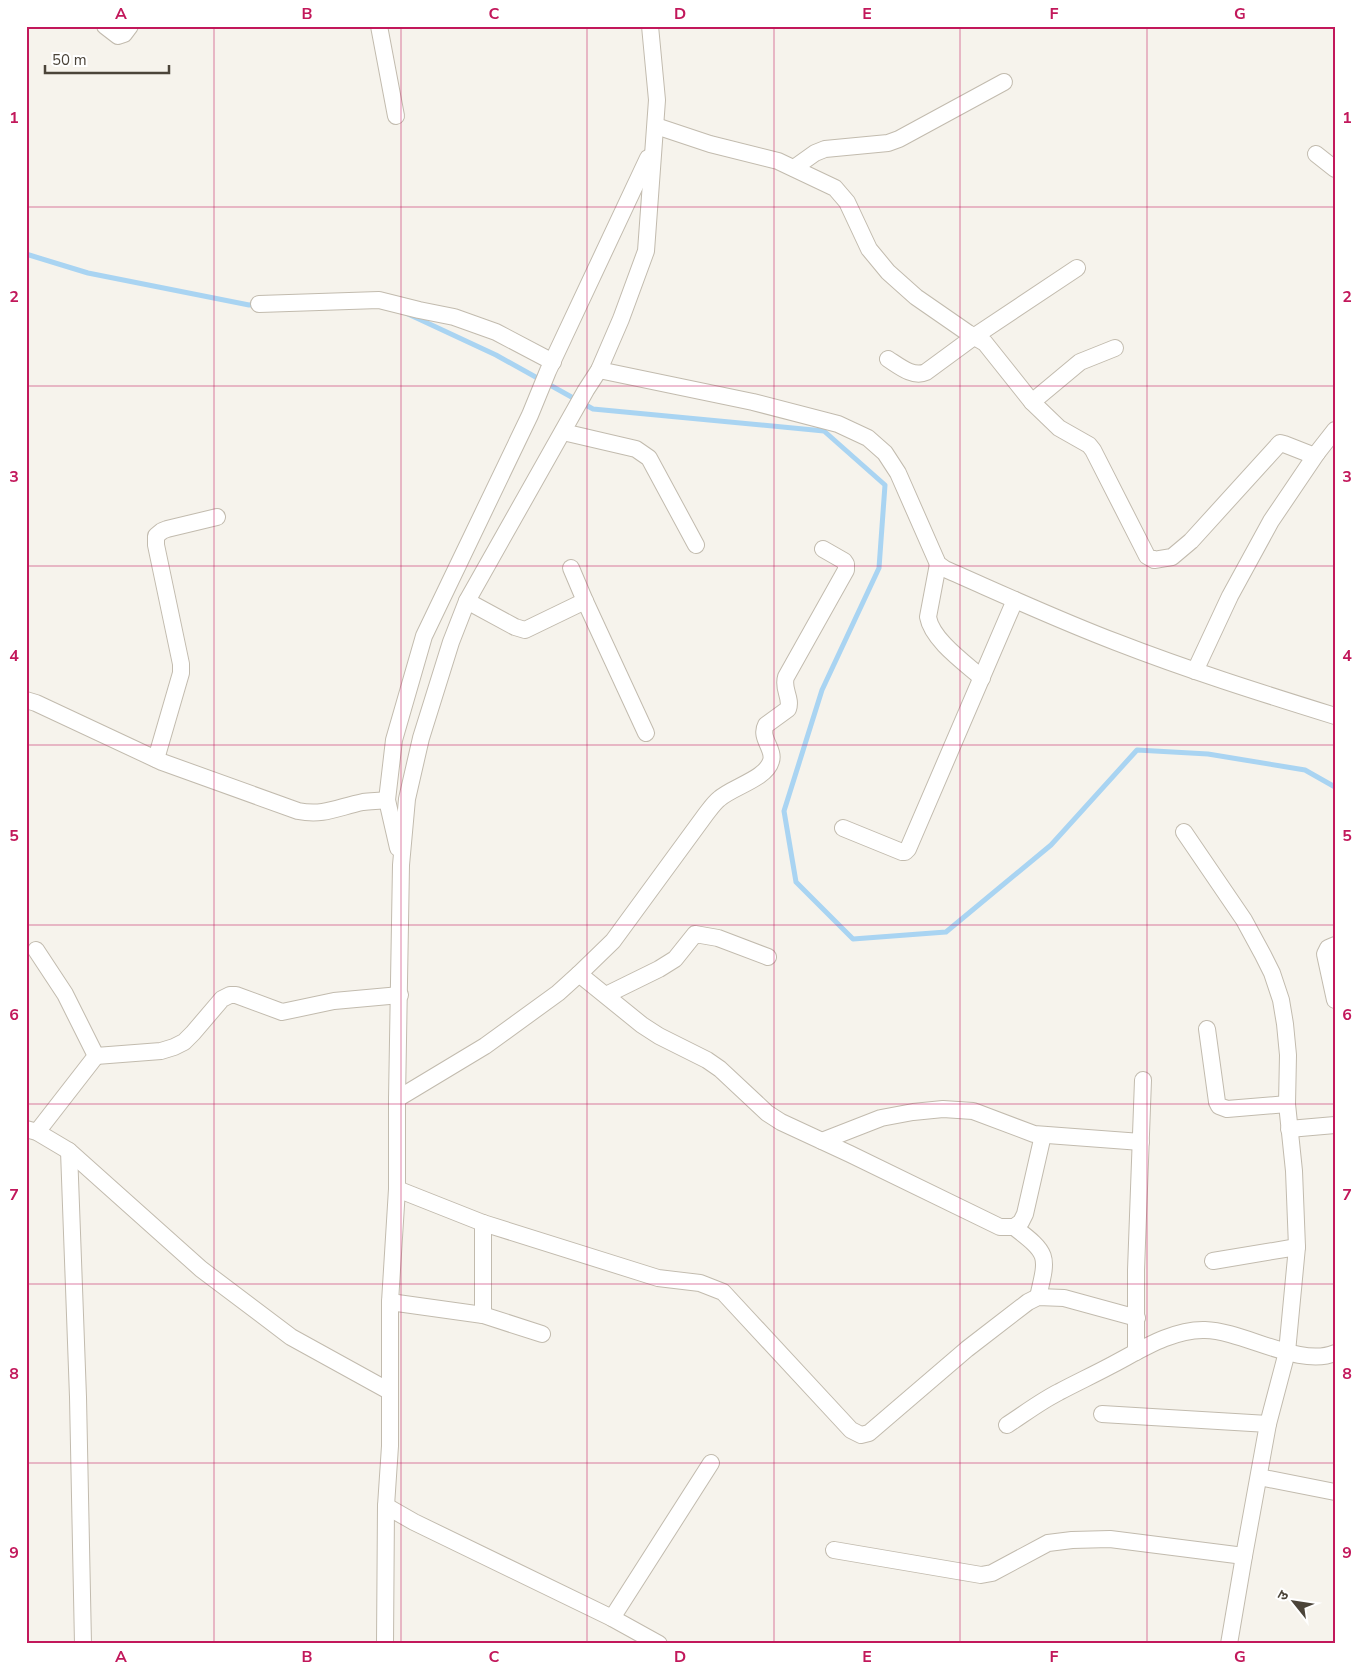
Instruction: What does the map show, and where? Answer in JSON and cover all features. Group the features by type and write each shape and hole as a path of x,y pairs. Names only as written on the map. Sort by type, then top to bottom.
{"street":[{"path":"105,26 118,36 124,34 130,26"},
{"path":"379,26 396,116"},
{"path":"385,1644 386,1506 390,1446 390,1302 397,1189 402,865 407,799 421,738 451,642 467,601 599,370 621,319 646,251 657,100 650,26"},
{"path":"794,168 825,148 888,143 899,139 1004,82"},
{"path":"656,126 710,144 778,161 835,188 847,202 870,249 888,272 916,297 989,347 1032,402 1059,428 1093,450 1147,556 1154,560 1172,557 1191,541 1280,444 1309,455 1317,453"},
{"path":"402,865 387,800 394,740 424,636 530,415 550,367 653,148"},
{"path":"1316,154 1335,169"},
{"path":"888,359 908,371 921,374 1077,268"},
{"path":"258,304 379,300 454,317 496,332 550,367"},
{"path":"1032,402 1080,362 1115,348"},
{"path":"599,370 772,407 838,424 868,438 885,453 898,473 938,564 928,617 929,624 938,637 982,678"},
{"path":"1195,670 1230,596 1271,522 1317,453 1335,430"},
{"path":"563,432 630,448 643,453 649,458 696,545"},
{"path":"156,759 181,673 181,664 156,545 156,536 167,529 217,517"},
{"path":"397,1099 486,1046 558,993 580,974 613,941 719,798 762,773 771,763 772,759 763,732 764,728 788,710 790,706 784,686 786,677 846,570 844,561 823,549"},
{"path":"938,564 1015,600 1116,642 1335,716"},
{"path":"571,568 646,733"},
{"path":"843,828 902,852 908,849 1015,600"},
{"path":"467,601 515,627 525,630 585,601"},
{"path":"26,700 36,702 156,759 289,807 311,813 330,812 364,802 387,800"},
{"path":"1184,832 1244,920 1272,973 1281,1000 1288,1055 1287,1104 1294,1171 1297,1247 1287,1352 1268,1424 1229,1644"},
{"path":"606,996 675,959 695,934 718,938 768,958"},
{"path":"1335,945 1328,948 1325,954 1335,1000"},
{"path":"36,950 65,994 96,1056"},
{"path":"580,974 642,1025 720,1069 767,1113 781,1122 1000,1227 1014,1227 1021,1222 1025,1214 1043,1135"},
{"path":"389,1391 290,1337 200,1269 69,1151 32,1131 96,1056 162,1051 174,1047 184,1042 222,998 230,995 236,995 282,1012 334,1001 400,995"},
{"path":"1207,1029 1219,1106 1227,1109 1287,1104"},
{"path":"1136,1352 1136,1270 1143,1080"},
{"path":"822,1141 881,1118 943,1109 973,1111 1034,1134 1141,1142"},
{"path":"1289,1129 1335,1125"},
{"path":"69,1151 78,1397 83,1644"},
{"path":"397,1189 483,1223 658,1278 700,1284 723,1292 847,1426 861,1435 869,1432 967,1349 1028,1302 1038,1297 1064,1298 1137,1318"},
{"path":"483,1223 483,1315"},
{"path":"1014,1227 1036,1245 1043,1256 1043,1270 1038,1297"},
{"path":"1213,1261 1297,1247"},
{"path":"390,1302 483,1315 542,1334"},
{"path":"1007,1424 1058,1392 1136,1352 1168,1337 1191,1330 1227,1333 1287,1352 1320,1358 1335,1353"},
{"path":"1102,1414 1268,1424"},
{"path":"612,1618 711,1463"},
{"path":"1259,1478 1335,1492"},
{"path":"386,1506 414,1522 612,1618 658,1644"},
{"path":"834,1550 981,1575 992,1572 1048,1543 1058,1540 1110,1539 1244,1556"}],"waterway":[{"path":"26,254 88,273 249,305 257,304"},
{"path":"408,314 496,355 593,409 824,431 885,485 879,568 822,690 784,811 796,882 853,939 946,932 1051,845 1137,750 1208,754 1305,770 1335,787"}]}
